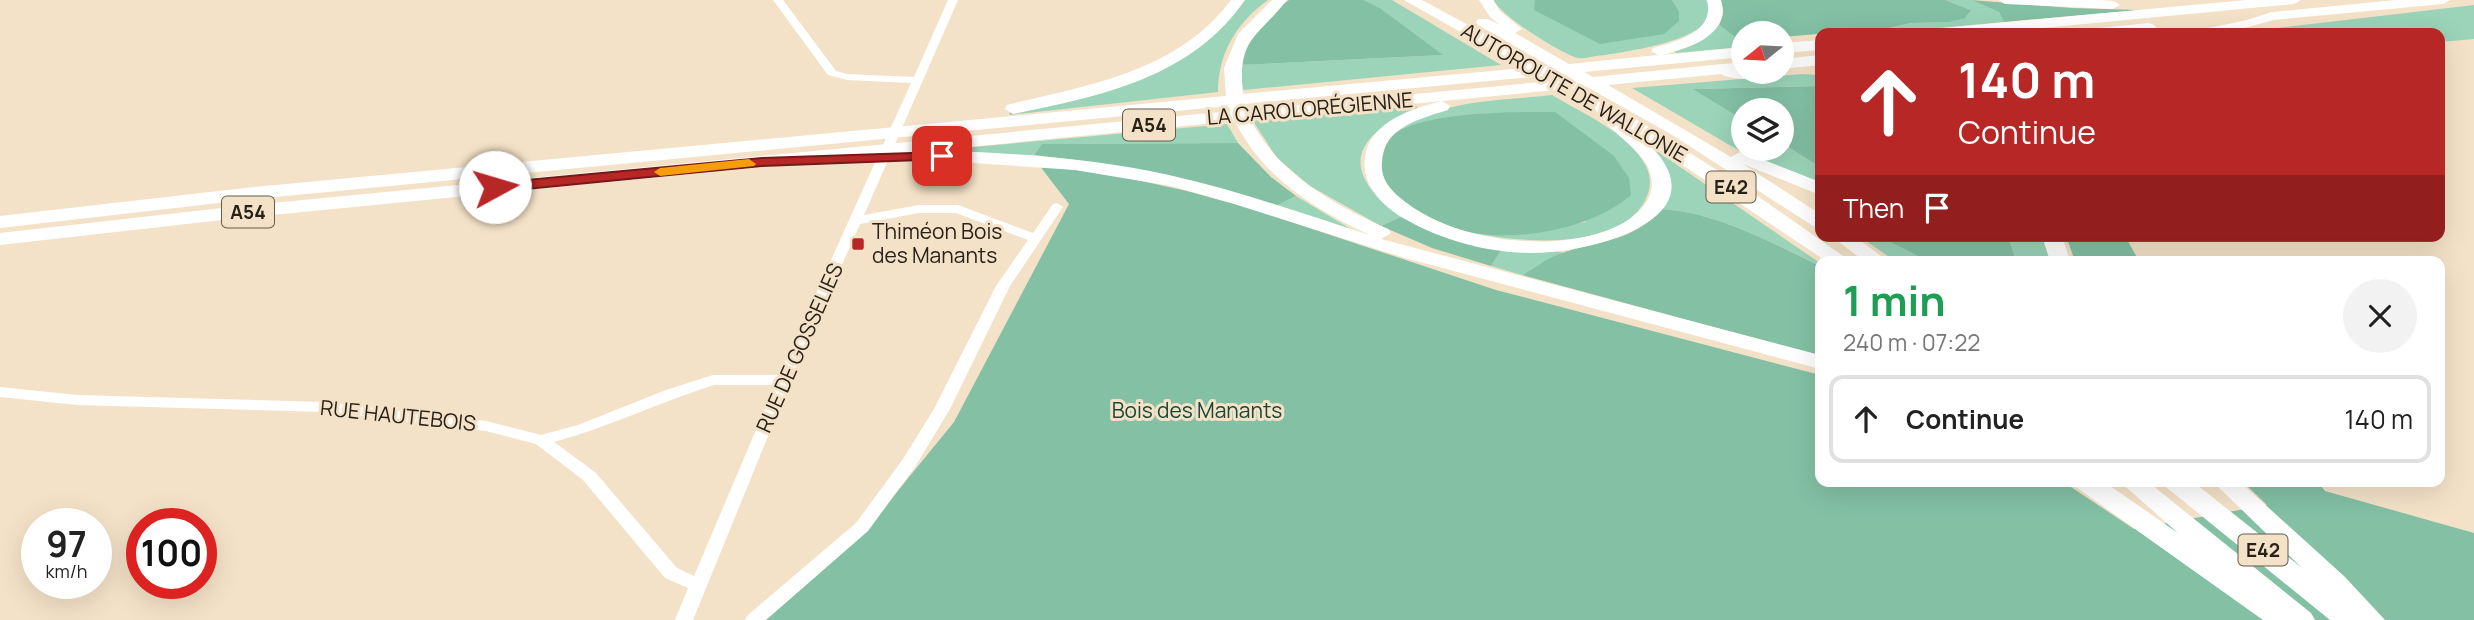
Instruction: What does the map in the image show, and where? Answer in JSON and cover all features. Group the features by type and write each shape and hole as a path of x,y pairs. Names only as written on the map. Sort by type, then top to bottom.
{"highway":[{"path":"876,134 902,125 1048,102 1132,76 1169,60 1209,34 1223,21 1238,0"},
{"path":"1280,0 1243,36 1231,74 1235,106 1253,142 1290,179 1328,206 1376,231 1482,271"},
{"name":"AUTOROUTE DE WALLONIE","path":"1411,0 1493,43 1609,113 1745,196 1833,256"},
{"name":"AUTOROUTE DE WALLONIE","path":"1441,0 1529,44 1680,132 1815,219"},
{"path":"1486,0 1495,13 1529,44"},
{"path":"1547,71 1648,53 1684,43 1698,36 1717,20 1719,10 1714,0"},
{"path":"2005,0 2111,5 2227,0"},
{"path":"1997,28 2294,0"},
{"path":"2150,28 2443,0"},
{"path":"2230,28 2272,16"},
{"path":"1794,47 1815,45"},
{"name":"LA CAROLORÉGIENNE","path":"0,222 268,191 1731,53"},
{"path":"1794,63 1815,61"},
{"name":"LA CAROLORÉGIENNE","path":"0,239 240,212 1731,69"},
{"path":"1794,71 1815,71"},
{"path":"1691,72 1731,72"},
{"path":"1537,88 1444,105 1395,124 1377,144 1372,166 1374,178 1392,202 1408,214 1451,233 1478,240 1529,247 1591,241 1639,222 1649,212 1661,188 1658,170 1649,155 1609,113"},
{"path":"1680,132 1772,172 1815,187"},
{"path":"762,162 954,156 1061,162 1108,168 1201,188 1430,261 1482,271 1815,361"},
{"path":"1850,242 1871,256"},
{"path":"2094,487 2283,620"},
{"name":"E42","path":"2138,487 2301,620"},
{"name":"E42","path":"2183,487 2349,620"},
{"path":"2230,487 2259,517 2347,594 2371,620"}],"street":[{"path":"778,0 832,73 847,77 917,80"},
{"name":"RUE DE GOSSELIES","path":"684,620 784,380 953,0"},
{"path":"855,221 889,213 944,207 958,209 1036,239"},
{"path":"754,620 862,527 909,463 942,409 1003,286 1058,207"},
{"name":"RUE HAUTEBOIS","path":"0,392 76,400 325,407 486,426 541,440 583,429 671,393 713,380 784,380"},
{"path":"541,440 589,476 671,573 698,585"}],"green space":[{"path":"1243,0 1268,0 1247,18 1231,40 1221,64 1218,92 1009,113 1085,95 1214,34 1229,20"},
{"path":"1289,0 1364,0 1380,8 1443,55 1239,65 1258,28"},
{"path":"1364,0 1392,0 1501,65 1243,90 1239,65 1442,55 1380,8"},
{"path":"1494,0 1535,0 1535,10 1679,11 1672,0 1706,0 1710,13 1704,24 1672,41 1578,58 1532,34 1498,7"},
{"path":"1535,0 1672,0 1679,11 1679,21 1664,34 1600,44 1534,10"},
{"path":"1719,0 1945,0 1971,10 1965,18 1949,22 1911,23 1889,28 1815,28 1815,34 1794,36 1794,21 1731,21 1731,34 1719,25 1723,9"},
{"path":"1945,0 1971,0 1999,12 2004,22 1939,28 1889,28 1911,23 1949,22 1971,10"},
{"path":"1971,0 2139,10 2004,22 1999,12"},
{"path":"2474,5 2474,39 2445,42 2445,28 2277,28"},
{"path":"1719,25 1731,32 1731,48 1676,53 1673,50 1708,35"},
{"path":"1794,75 1815,75 1815,86 1694,89 1731,112 1731,146 1632,88 1731,80 1731,84 1794,84"},
{"path":"1815,86 1815,164 1794,151 1794,98 1731,98 1731,113 1693,89"},
{"path":"1552,95 1617,134 1638,154 1646,166 1650,182 1644,202 1626,221 1608,231 1562,240 1514,239 1473,233 1507,234 1586,222 1491,113 1419,124 1393,135 1428,114 1448,108"},
{"path":"1416,106 1418,108 1378,131 1367,143 1361,156 1361,170 1368,185 1401,217 1381,226 1310,186 1277,158 1253,121"},
{"path":"1555,112 1614,156 1629,178 1631,195 1597,216 1577,224 1513,235 1473,233 1458,229 1439,222 1401,199 1387,184 1379,169 1380,152 1392,136 1424,122 1470,115"},
{"path":"1227,124 1238,143 1042,144 1034,155 895,154"},
{"path":"1238,143 1271,177 1296,196 1276,206 1098,163 1034,155 1042,144"},
{"path":"1651,147 1815,260 1815,264 1723,222 1662,209"},
{"path":"1794,151 1815,164 1815,182 1760,161 1794,161"},
{"name":"Bois des Manants","path":"1039,165 1114,175 1187,191 1249,208 1496,290 1815,374 1815,487 2071,487 2134,529 2267,505 2248,487 2322,487 2325,491 2474,533 2474,620 764,620 861,536 954,422 1069,204"},
{"path":"1296,196 1354,231 1276,206"},
{"path":"1662,209 1703,216 1763,238 1815,264 1815,355 1522,275 1559,254 1628,234 1651,220"},
{"path":"1401,217 1450,237 1502,249 1491,266 1432,248 1381,226"},
{"path":"1868,242 1891,242 1917,256 1888,256"},
{"path":"1891,242 2010,242 2014,256 1917,256"},
{"path":"2010,242 2044,242 2049,256 2014,256"},
{"path":"2068,242 2128,242 2136,256 2073,256"},
{"path":"1502,249 1563,252 1522,275 1491,266"}],"slow traffic":[{"path":"660,172 749,164"}],"place":[{"name":"Thiméon Bois des Manants","path":"858,244"}],"route":[{"path":"495,187 762,162 942,156"}]}
